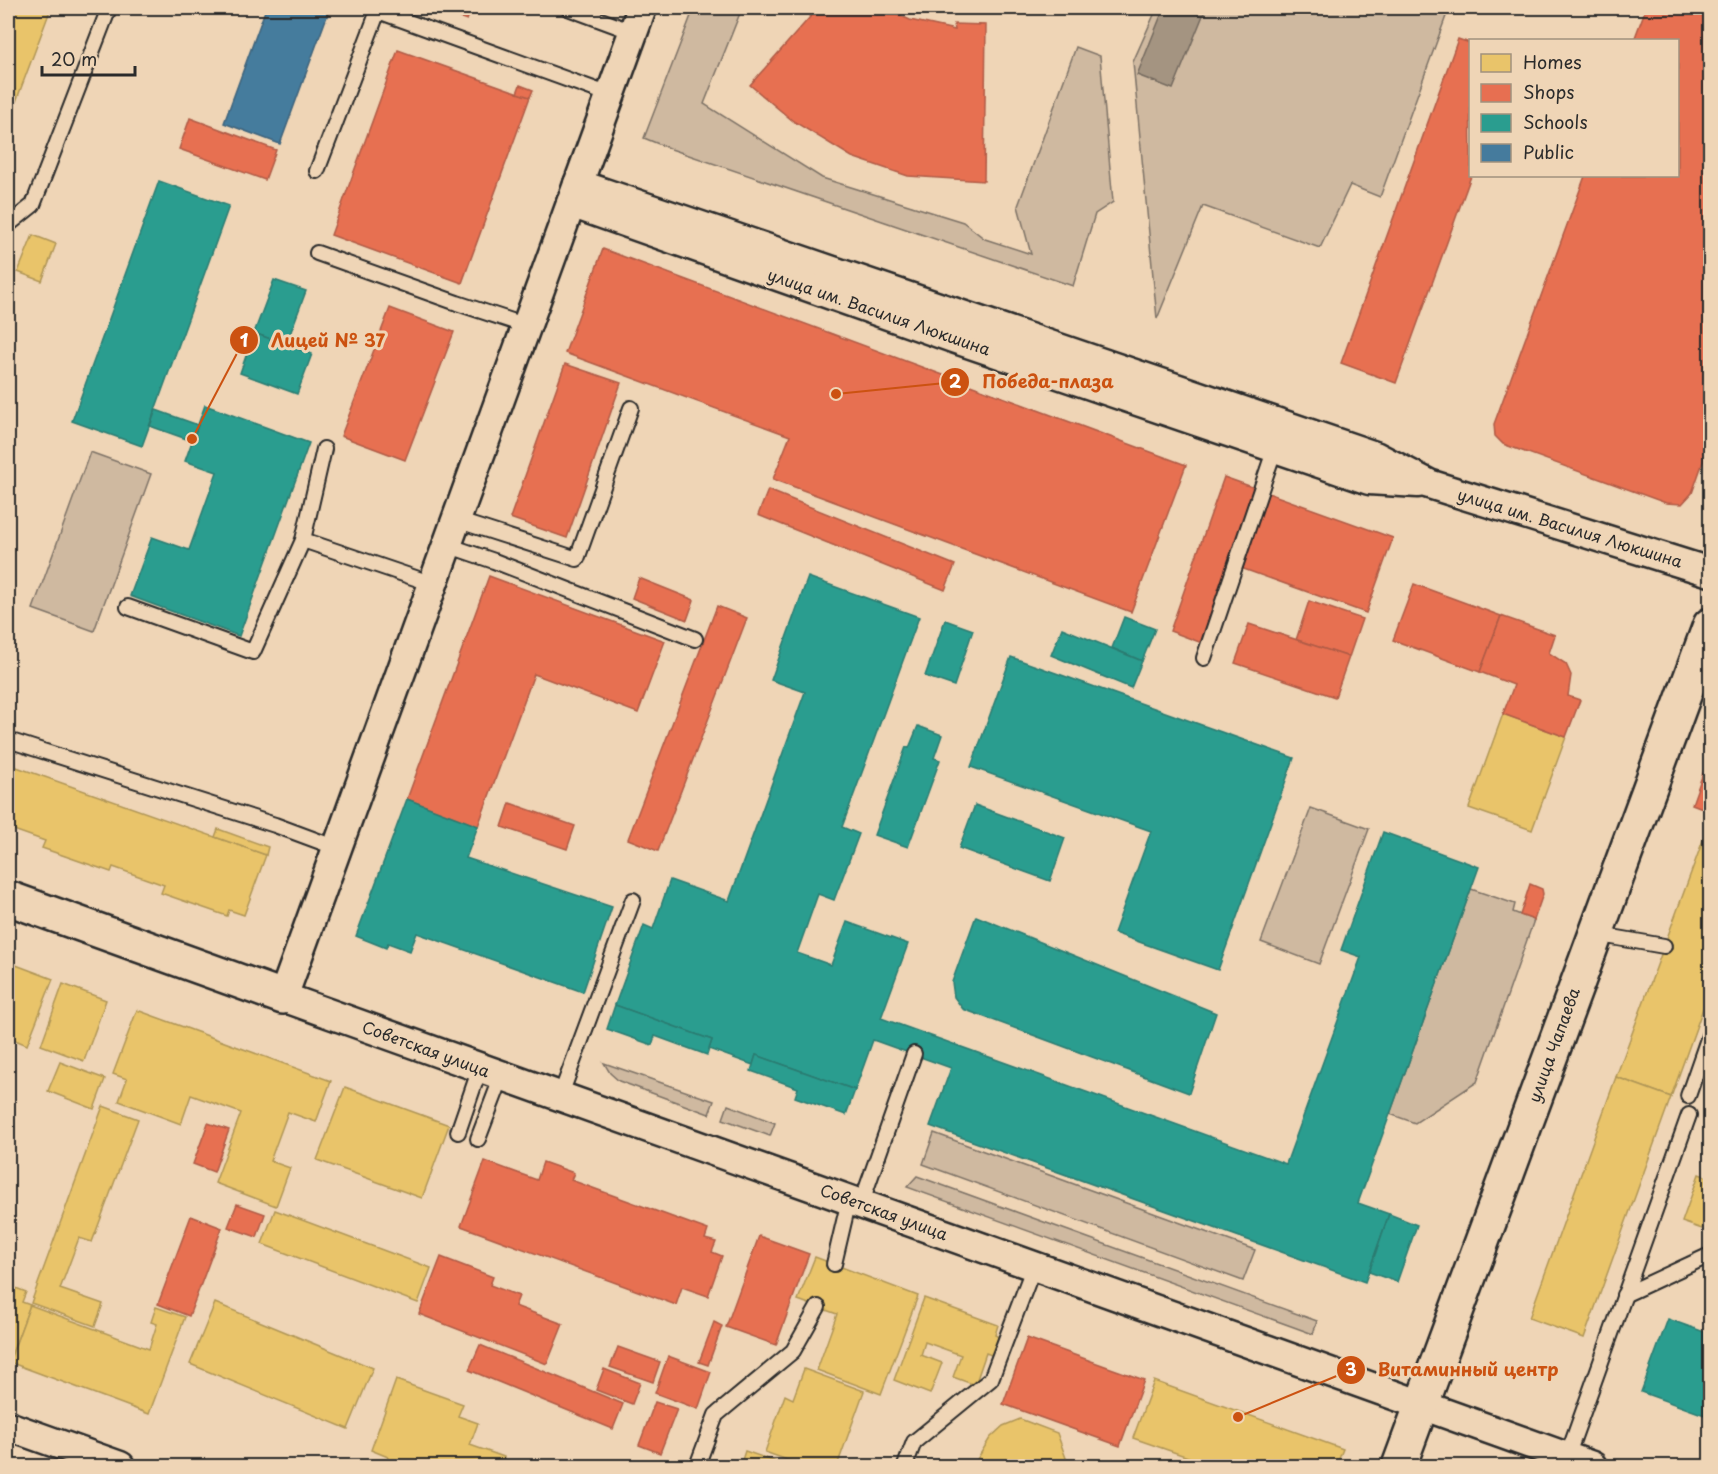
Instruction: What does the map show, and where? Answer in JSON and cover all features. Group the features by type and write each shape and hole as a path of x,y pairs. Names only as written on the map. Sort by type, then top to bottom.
{"street":[{"path":"283,998 638,20"},
{"name":"улица им. Василия Люкшина","path":"575,193 953,338 1275,448 1369,480 1429,484"},
{"name":"улица им. Василия Люкшина","path":"575,193 1375,456 1429,484 1710,572"},
{"name":"улица Чапаева","path":"1399,1467 1710,625"},
{"name":"Советская улица","path":"8,898 1579,1462"},
{"path":"8,1426 120,1467"}],"lane":[{"path":"8,225 33,205 109,8"},
{"path":"568,8 638,20"},
{"path":"317,171 378,11 610,95"},
{"path":"317,253 527,326"},
{"path":"452,532 576,559 631,408"},
{"path":"1204,658 1275,448"},
{"path":"128,607 253,652 303,540 324,449"},
{"path":"452,532 494,561 695,639"},
{"path":"303,540 433,584"},
{"path":"8,741 275,825 337,848"},
{"path":"560,1097 633,900"},
{"path":"1595,934 1664,946"},
{"path":"1688,1096 1710,1033"},
{"path":"834,1264 855,1202 914,1054"},
{"path":"458,1132 491,1072"},
{"path":"478,1139 491,1072"},
{"path":"1579,1462 1624,1295 1689,1115"},
{"path":"1624,1295 1710,1255"},
{"path":"905,1467 914,1442 991,1379 1034,1266"},
{"path":"697,1467 716,1415 793,1351 818,1307"}],"shaded area":[{"path":"694,8 742,8 704,104 822,178 963,222 985,239 1031,254 1018,206 1076,47 1100,56 1113,202 1095,214 1073,286 644,138"},
{"path":"1157,8 1449,8 1380,197 1350,185 1320,248 1203,206 1157,319 1133,62"},
{"path":"1164,8 1206,8 1173,89 1137,75"},
{"path":"90,452 151,474 94,631 33,609"},
{"path":"1311,808 1369,829 1319,964 1261,942"},
{"path":"1471,889 1515,904 1513,912 1534,920 1477,1082 1415,1123 1390,1114"},
{"path":"604,1063 714,1101 709,1114 619,1081"},
{"path":"728,1105 775,1123 770,1136 723,1119"},
{"path":"934,1133 1255,1250 1243,1281 923,1164"},
{"path":"917,1176 1317,1321 1313,1334 907,1187"}],"building: Homes":[{"path":"8,8 51,8 8,123"},
{"path":"33,235 56,244 42,281 18,272"},
{"path":"1503,714 1566,737 1532,830 1469,808"},
{"path":"8,764 266,855 244,915 229,910 227,916 161,893 164,885 113,867 111,872 42,848 45,841 8,828"},
{"path":"1710,821 1710,989 1671,1097 1616,1077"},
{"path":"218,829 268,847 266,855 215,837"},
{"path":"8,962 53,979 27,1045 8,1037"},
{"path":"63,984 106,1000 84,1061 41,1045"},
{"path":"137,1010 331,1081 316,1122 288,1112 270,1161 290,1168 276,1206 215,1183 241,1113 191,1095 181,1124 119,1101 127,1079 113,1074"},
{"path":"60,1062 105,1079 94,1109 48,1091"},
{"path":"1616,1077 1671,1097 1584,1338 1529,1318"},
{"path":"345,1087 449,1125 422,1198 317,1160"},
{"path":"103,1106 138,1119 92,1242 79,1238 60,1289 103,1304 95,1326 31,1303"},
{"path":"1699,1174 1710,1178 1710,1207 1702,1229 1682,1222"},
{"path":"275,1210 431,1268 418,1303 262,1244"},
{"path":"815,1257 918,1296 881,1394 817,1370 837,1314 798,1300"},
{"path":"8,1285 26,1292 22,1302 30,1305 9,1362"},
{"path":"924,1298 998,1325 995,1335 1001,1338 994,1356 986,1353 975,1385 953,1377 961,1355 925,1342 921,1355 942,1363 930,1394 894,1380"},
{"path":"215,1303 373,1368 348,1429 190,1364"},
{"path":"30,1305 149,1349 157,1324 151,1322 156,1307 185,1317 149,1414 9,1362"},
{"path":"804,1369 864,1391 837,1466 804,1466 765,1452 785,1395 793,1399"},
{"path":"396,1380 463,1404 458,1416 478,1423 470,1445 504,1457 501,1466 385,1466 388,1457 371,1450"},
{"path":"1154,1381 1343,1449 1336,1466 1214,1466 1133,1438"},
{"path":"1020,1419 1057,1433 1067,1466 973,1466 990,1438 1003,1426"},
{"path":"745,1451 788,1466 740,1466"}],"building: Shops":[{"path":"434,8 472,8 467,20"},
{"path":"818,8 884,8 910,20 955,30 954,24 986,25 984,181 908,176 852,157 793,121 750,85"},
{"path":"1646,8 1710,8 1710,442 1692,493 1682,504 1666,503 1503,444 1495,436 1494,424 1585,177 1679,177 1679,39 1634,39"},
{"path":"1458,39 1469,43 1471,177 1396,383 1341,363"},
{"path":"398,50 530,97 462,283 331,235"},
{"path":"520,85 533,90 530,97 517,93"},
{"path":"190,118 276,150 265,180 179,149"},
{"path":"603,249 1186,465 1131,612 773,479 790,436 565,353"},
{"path":"390,308 454,332 405,460 341,436"},
{"path":"565,364 621,383 567,538 510,518"},
{"path":"1224,477 1255,488 1202,643 1170,631"},
{"path":"768,490 955,565 945,590 758,515"},
{"path":"1268,493 1393,538 1366,613 1241,568"},
{"path":"489,576 665,641 638,713 534,674 478,826 407,799"},
{"path":"639,578 694,600 687,620 632,598"},
{"path":"1414,584 1501,616 1480,672 1393,640"},
{"path":"1309,601 1362,619 1349,657 1296,640"},
{"path":"717,606 747,618 658,851 628,839"},
{"path":"1501,616 1555,635 1549,653 1566,664 1571,675 1568,696 1580,700 1566,737 1503,714 1514,685 1480,672"},
{"path":"1249,624 1349,657 1335,697 1235,663"},
{"path":"1710,754 1710,811 1692,804"},
{"path":"510,803 575,826 567,849 502,827"},
{"path":"1530,884 1542,889 1543,894 1534,920 1520,915"},
{"path":"208,1123 229,1130 214,1172 193,1164"},
{"path":"485,1161 537,1180 543,1162 574,1173 571,1180 708,1230 705,1239 716,1242 712,1252 722,1256 708,1296 682,1287 676,1305 461,1226"},
{"path":"237,1204 265,1214 257,1237 228,1227"},
{"path":"191,1216 222,1228 189,1316 158,1304"},
{"path":"759,1236 809,1254 776,1345 726,1327"},
{"path":"441,1257 493,1277 490,1285 519,1296 515,1306 563,1324 547,1364 419,1314"},
{"path":"714,1322 722,1326 708,1365 699,1362"},
{"path":"1027,1338 1144,1380 1120,1446 1003,1404"},
{"path":"480,1345 623,1404 613,1429 469,1370"},
{"path":"618,1347 660,1362 653,1382 610,1367"},
{"path":"668,1356 711,1372 698,1409 655,1393"},
{"path":"604,1369 640,1383 632,1404 596,1390"},
{"path":"655,1402 677,1409 660,1453 639,1445"}],"building: Schools":[{"path":"159,181 229,206 142,446 72,421"},
{"path":"274,280 306,291 286,345 254,333"},
{"path":"254,333 312,354 297,394 240,373"},
{"path":"205,405 309,443 239,636 130,596 152,537 189,550 217,472 185,461"},
{"path":"156,410 198,425 192,441 150,426"},
{"path":"808,577 919,617 842,827 859,834 834,900 818,894 797,953 831,965 847,922 908,944 881,1018 1286,1164 1361,957 1341,950 1383,832 1479,867 1358,1203 1389,1214 1365,1282 930,1126 951,1068 873,1040 855,1090 756,1055 753,1065 709,1049 712,1040 615,1005 644,925 653,929 670,880 729,901 805,692 771,680"},
{"path":"1124,617 1155,629 1142,661 1112,648"},
{"path":"945,620 973,630 954,686 925,676"},
{"path":"1062,628 1142,661 1131,688 1051,655"},
{"path":"1011,657 1294,758 1218,970 1114,933 1151,831 971,767"},
{"path":"918,726 942,735 934,758 940,760 908,847 874,835 906,747 909,748"},
{"path":"407,799 478,826 466,858 612,907 583,992 417,933 410,951 388,943 386,948 356,936"},
{"path":"975,805 1065,838 1050,881 959,848"},
{"path":"976,916 1216,1013 1189,1093 963,1009 954,997 952,982"},
{"path":"615,1005 712,1040 707,1055 655,1036 652,1045 607,1029"},
{"path":"756,1055 855,1090 846,1115 795,1097 798,1088 751,1071"},
{"path":"1389,1214 1417,1225 1397,1282 1369,1272"},
{"path":"1668,1319 1710,1334 1710,1417 1641,1392"}],"building: Public":[{"path":"266,8 330,8 280,144 224,123"}],"place":[{"name":"Победа-плаза","path":"836,394"},
{"name":"Лицей № 37","path":"192,439"},
{"name":"Витаминный центр","path":"1238,1417"}]}
